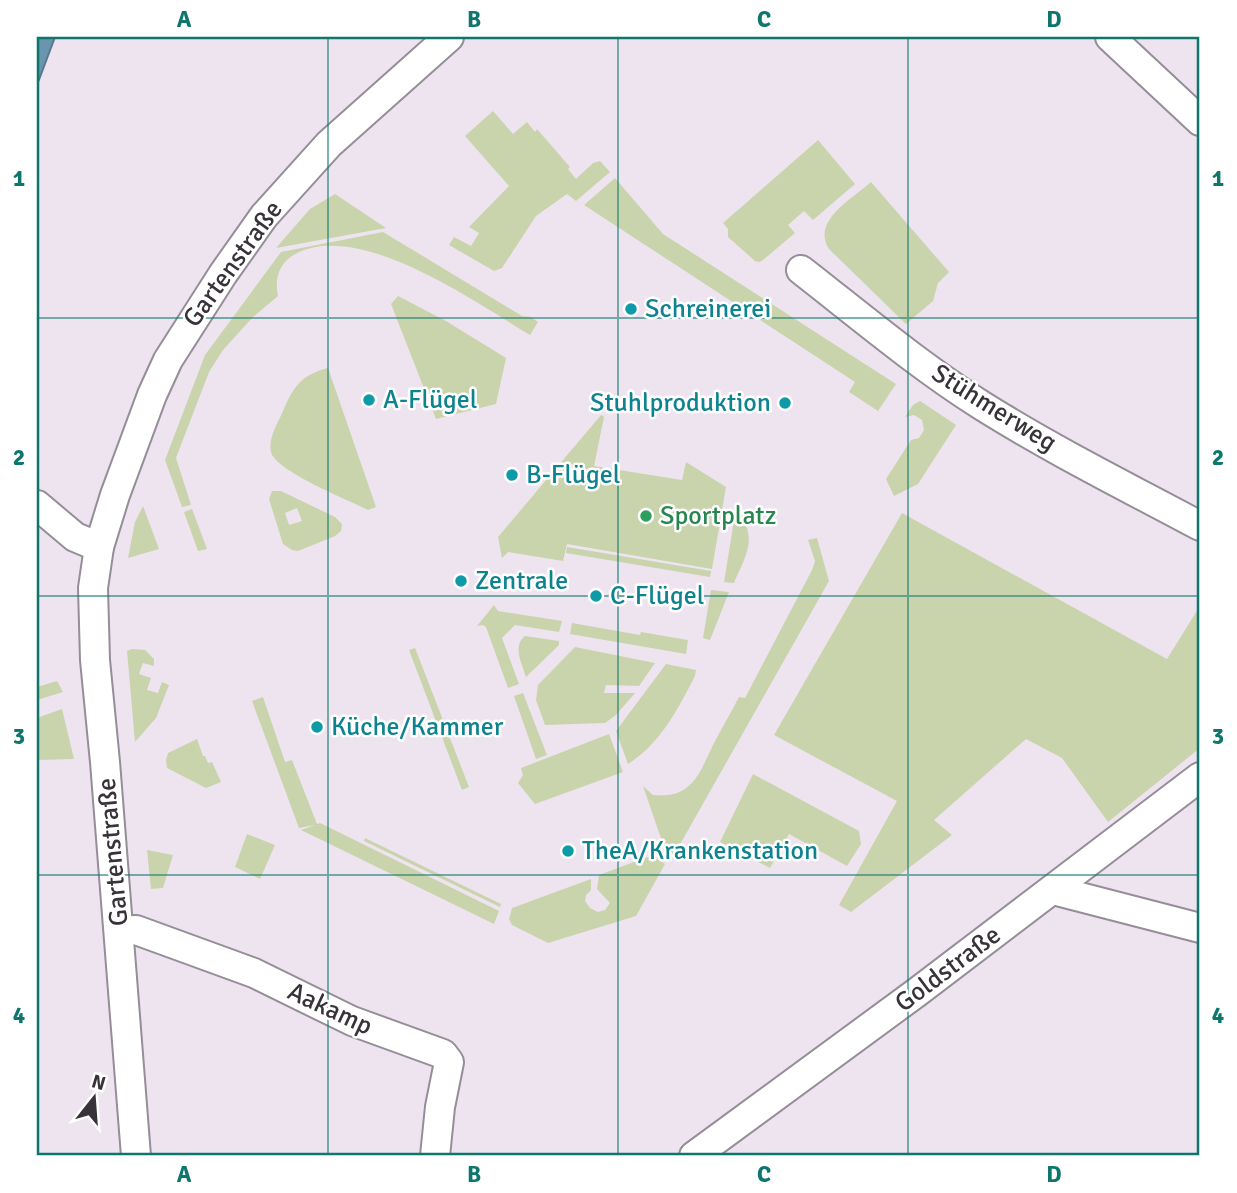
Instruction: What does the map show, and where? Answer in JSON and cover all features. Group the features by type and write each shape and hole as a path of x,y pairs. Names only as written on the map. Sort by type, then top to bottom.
{"street":[{"name":"Gartenstraße","path":"136,1156 95,660 93,588 99,547 152,395 168,360 208,296 264,216 310,164 351,123 449,37"},
{"path":"1110,37 1200,121"},
{"name":"Stühmerweg","path":"801,271 925,366 981,405 1200,526"},
{"path":"37,505 75,537 99,547"},
{"name":"Goldstraße","path":"694,1156 1053,890 1200,777"},
{"path":"1053,890 1200,928"},
{"name":"Aakamp","path":"119,931 136,930 245,969 352,1021 443,1054 449,1062 440,1107 435,1156"}],"green space":[{"path":"493,111 513,134 527,122 535,132 537,129 570,167 568,169 576,179 593,163 600,161 610,172 576,201 567,194 536,216 502,268 494,271 449,245 454,237 471,246 479,233 469,227 509,186 465,136"},
{"path":"818,140 855,184 813,220 804,211 788,225 795,233 763,260 755,261 728,237 728,229 723,223"},
{"path":"615,178 663,234 896,384 878,411 849,392 855,382 584,205"},
{"path":"871,182 949,272 938,283 933,301 906,324 829,249 825,239 825,229 836,211"},
{"path":"335,194 386,228 276,248 310,209"},
{"path":"383,232 522,316 531,317 538,322 530,335 450,287 386,257 355,248 325,246 299,252 287,260 280,270 278,296 253,317 223,350 209,372 176,458 191,505 182,507 165,460 205,355 281,252"},
{"path":"398,296 446,321 506,358 496,404 436,419 391,304"},
{"path":"328,368 376,507 368,510 298,476 276,460 271,452 274,431 295,388 311,374"},
{"path":"920,401 956,425 918,484 894,496 886,479 911,440 919,438 924,430 922,420 914,415 905,417 913,405"},
{"name":"Sportplatz","path":"601,415 604,417 594,466 682,480 686,462 726,487 712,569 567,544 563,561 508,552 502,558 498,537"},
{"path":"272,491 281,491 335,517 342,524 341,531 298,551 292,550 283,544 269,499","holes":["297,508 302,521 289,525 285,513"]},
{"path":"737,502 747,526 749,543 734,583 724,582"},
{"path":"143,506 159,549 128,558 135,522"},
{"path":"192,509 207,549 198,551 184,512"},
{"path":"902,513 1167,659 1198,609 1200,610 1200,748 1108,822 1062,758 1026,739 934,820 952,835 851,912 839,905 897,801 774,735"},
{"path":"817,538 829,581 674,855 665,850 643,786 653,795 677,793 685,789 698,775 739,697 745,698 812,570 815,561 808,540"},
{"path":"567,547 711,571 710,577 566,553"},
{"path":"711,590 729,592 710,640 703,638"},
{"path":"494,605 498,611 562,621 559,632 515,625 502,638 519,684 508,688 486,627 477,626"},
{"path":"572,623 688,640 686,654 570,634"},
{"path":"525,636 559,641 559,645 526,677 519,650 521,640"},
{"path":"575,647 655,663 639,686 606,685 604,693 635,693 616,715 605,723 545,725 536,700 538,685"},
{"path":"415,648 469,787 462,790 409,650"},
{"path":"145,650 154,659 154,666 143,663 139,674 151,678 147,690 158,693 162,682 169,685 156,718 135,742 127,651"},
{"path":"666,664 696,670 695,676 659,736 628,764 616,731"},
{"path":"57,681 63,692 37,700 37,687"},
{"path":"523,693 547,755 536,759 514,696"},
{"path":"263,697 285,762 292,760 317,824 320,823 499,911 494,924 301,830 315,825 299,828 252,701"},
{"path":"62,709 74,759 37,760 37,718"},
{"path":"609,734 623,772 535,804 518,783 523,775 521,768"},
{"path":"197,739 203,756 208,763 212,762 221,782 206,788 167,768 168,753"},
{"path":"753,774 859,831 861,844 847,866 789,834 770,868 720,842"},
{"path":"247,834 275,845 260,879 235,867"},
{"path":"365,838 501,904 500,907 364,841"},
{"path":"147,850 173,855 163,888 151,889"},
{"path":"653,855 665,864 636,916 548,943 512,925 509,919 512,908 591,879 591,890 585,901 590,908 598,912 605,910 610,903 597,889 599,875"}],"water":[{"path":"37,37 55,37 37,85"}],"place":[{"name":"Schreinerei","path":"631,309"},
{"name":"A-Flügel","path":"369,400"},
{"name":"Stuhlproduktion","path":"785,403"},
{"name":"B-Flügel","path":"512,475"},
{"name":"Sportplatz","path":"646,516"},
{"name":"Zentrale","path":"461,581"},
{"name":"C-Flügel","path":"596,596"},
{"name":"Küche/Kammer","path":"317,727"},
{"name":"TheA/Krankenstation","path":"568,851"}]}
